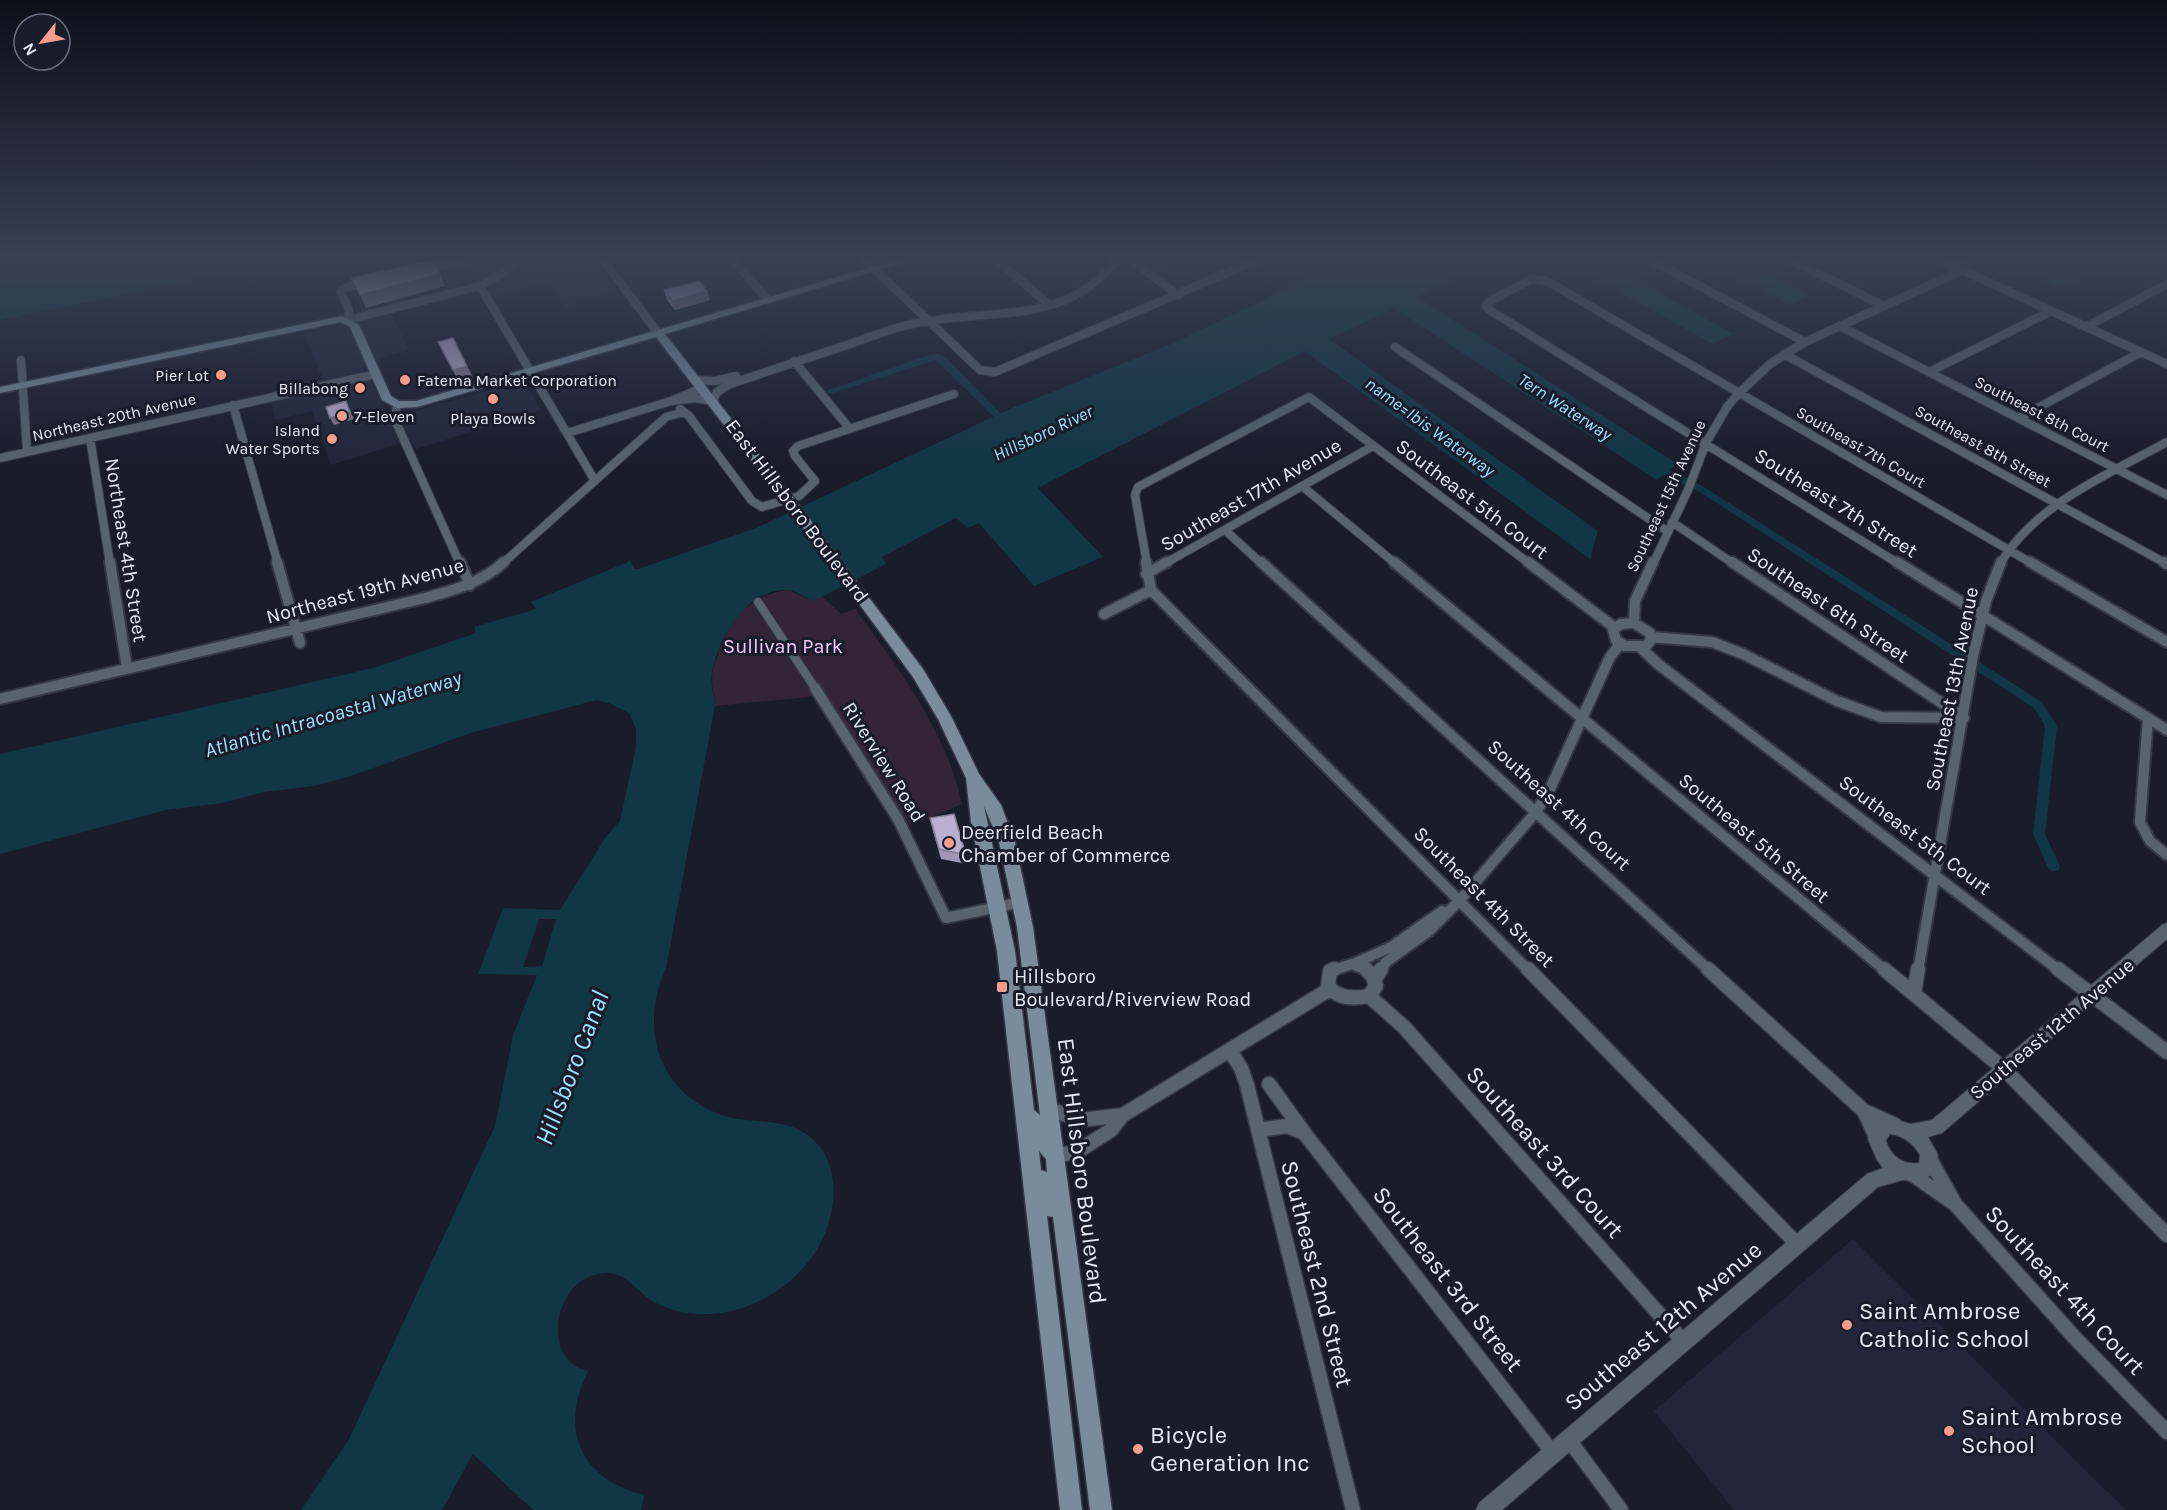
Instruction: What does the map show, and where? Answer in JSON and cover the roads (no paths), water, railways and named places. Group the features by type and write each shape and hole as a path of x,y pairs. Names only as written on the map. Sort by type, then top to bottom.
{"main road":[{"path":"0,390 297,327"},
{"path":"355,327 386,398 398,405 417,404 676,327"},
{"name":"East Hillsboro Boulevard","path":"658,333 868,604 930,692 973,777 995,809 1007,842 1021,902 1101,1510"},
{"name":"East Hillsboro Boulevard","path":"973,777 977,819 998,906 1018,1051 1071,1510"},
{"path":"1018,1051 1035,1132 1055,1155"},
{"path":"1032,1177 1045,1180 1049,1190 1055,1237 1067,1248"}],"street":[{"path":"504,327 595,481"},
{"name":"East Hillsboro Boulevard","path":"654,327 658,333"},
{"path":"567,433 670,401 695,398 712,400 717,393 730,384 898,327"},
{"path":"935,327 980,370 995,372 1101,327"},
{"name":"Southeast 7th Street","path":"1520,327 2167,730"},
{"name":"Southeast 7th Court","path":"1627,327 2167,642"},
{"path":"1778,327 1805,342"},
{"name":"Southeast 15th Avenue","path":"1634,623 1635,601 1689,486 1706,443 1727,407 1770,364 1805,342 1837,327"},
{"name":"Southeast 8th Court","path":"1843,327 2167,495"},
{"path":"1929,372 2017,327"},
{"path":"2087,327 2167,364"},
{"name":"Southeast 6th Street","path":"1395,347 1964,718"},
{"path":"2019,418 2141,352"},
{"name":"Southeast 8th Street","path":"1784,354 2167,564"},
{"path":"21,360 27,451"},
{"path":"670,401 699,384 794,361"},
{"path":"794,361 850,429"},
{"name":"Northeast 20th Avenue","path":"0,458 376,374"},
{"path":"670,401 684,412 752,501 762,507 805,492 812,487 814,477 795,457 794,451 798,446 954,394"},
{"name":"Southeast 5th Court","path":"1309,397 1615,628"},
{"name":"Southeast 4th Street","path":"1309,397 1138,488 1135,495 1146,574 1151,590 1460,900 1798,1245"},
{"path":"233,405 300,643"},
{"path":"398,405 395,420 470,585"},
{"name":"Northeast 19th Avenue","path":"0,699 425,598 470,585 494,572 666,417 684,412"},
{"name":"Northeast 4th Street","path":"90,438 127,668"},
{"name":"Southeast 13th Avenue","path":"1914,994 1973,656 1990,586 2008,550 2030,526 2059,505 2167,442"},
{"name":"Southeast 17th Avenue","path":"1146,574 1373,446"},
{"name":"Southeast 5th Street","path":"1302,486 2004,1069 2167,1235"},
{"name":"Southeast 4th Court","path":"1225,530 1864,1111 1904,1129"},
{"path":"1104,614 1151,590"},
{"path":"758,602 815,688"},
{"path":"1634,623 1647,630 1651,637 1650,643 1641,648 1629,648 1620,644 1613,637 1615,628 1620,624 1634,623"},
{"path":"1651,637 1713,642 1743,654 1837,701 1881,717 1964,718"},
{"path":"1460,900 1391,947 1330,971 1327,983 1330,989 1336,995 1353,999 1369,996 1374,992 1375,980 1386,962 1429,931 1460,900 1499,857 1536,812 1550,789 1610,657 1620,644"},
{"name":"Southeast 5th Court","path":"1641,648 1658,664 2167,1052"},
{"name":"Riverview Road","path":"815,688 898,819 946,918 1021,902"},
{"path":"2148,718 2140,822 2144,834 2156,848 2167,855"},
{"name":"Southeast 12th Avenue","path":"1904,1129 1936,1127 2167,930"},
{"path":"1352,964 1365,968 1375,980"},
{"path":"1055,1155 1076,1153 1111,1130 1123,1115 1330,989"},
{"name":"Southeast 3rd Court","path":"1369,996 1404,1027 1684,1342"},
{"name":"Southeast 2nd Street","path":"1230,1051 1245,1077 1353,1510"},
{"name":"Southeast 3rd Street","path":"1269,1084 1305,1134 1553,1453"},
{"path":"1049,1109 1081,1120 1123,1115"},
{"name":"Southeast 4th Court","path":"1864,1111 1879,1145"},
{"path":"1258,1130 1287,1126 1296,1128 1305,1134"},
{"path":"1879,1145 1890,1163 1906,1172 1916,1173 1926,1169 1936,1127"},
{"path":"1874,1180 1884,1128 1904,1129 1921,1140 1929,1155"},
{"name":"Southeast 4th Court","path":"1929,1155 1955,1204 2075,1338 2167,1432"},
{"name":"Southeast 4th Court","path":"1906,1172 1955,1204"},
{"name":"Southeast 12th Avenue","path":"1486,1510 1874,1180 1906,1172"},
{"path":"1569,1440 1621,1510"}],"water":[{"path":"1206,327 1353,327 1329,339 1598,531 1590,559 1305,351 1038,488 1103,557 1034,586 979,523 968,528 956,518 882,557 886,564 813,601 788,590 773,591 748,606 728,631 715,660 712,673 715,706 666,968 658,991 654,1014 655,1037 661,1058 671,1077 685,1094 704,1107 728,1117 787,1125 812,1138 823,1152 830,1168 833,1185 833,1203 823,1239 800,1271 784,1286 765,1298 723,1313 701,1314 679,1311 658,1304 621,1276 613,1273 591,1276 578,1284 568,1295 561,1310 558,1325 559,1340 564,1354 574,1365 588,1371 579,1393 576,1413 576,1432 581,1449 604,1477 644,1495 641,1510 533,1510 473,1454 442,1510 301,1510 349,1439 495,1126 513,1035 537,975 478,974 503,908 560,910 605,838 620,821 636,747 636,729 629,713 597,700 471,733 354,775 315,786 264,792 223,803 166,810 0,854 0,754 373,668 476,633 474,627 536,609 531,602 630,561 635,569 638,569 756,528 1012,408 1174,343","holes":["539,919 556,919 542,966 523,967"]},
{"name":"Tern Waterway","path":"1424,327 1465,327 1678,464 1657,480"},
{"path":"1683,327 1721,327 1733,334 1713,344"}],"waterway":[{"path":"830,391 937,357 943,360 1008,426"},
{"path":"1653,464 1701,489 2038,705 2051,726 2039,834 2054,866"}],"place":[{"name":"Pier Lot","path":"221,375"},
{"name":"Fatema Market Corporation","path":"405,380"},
{"name":"Billabong","path":"360,388"},
{"name":"Playa Bowls","path":"493,399"},
{"name":"7-Eleven","path":"342,416"},
{"name":"Island Water Sports","path":"332,439"},
{"name":"Deerfield Beach Chamber of Commerce","path":"949,843"},
{"name":"Hillsboro Boulevard/Riverview Road","path":"1002,987"},
{"name":"Saint Ambrose Catholic School","path":"1847,1325"},
{"name":"Saint Ambrose School","path":"1949,1431"},
{"name":"Bicycle Generation Inc","path":"1138,1449"}],"water label":[{"name":"name=Ibis Waterway","path":"1430,427"},
{"name":"Hillsboro River","path":"1043,433"},
{"name":"Atlantic Intracoastal Waterway","path":"333,714"},
{"name":"Hillsboro Canal","path":"572,1068"}],"park label":[{"name":"Sullivan Park","path":"783,646"}]}
